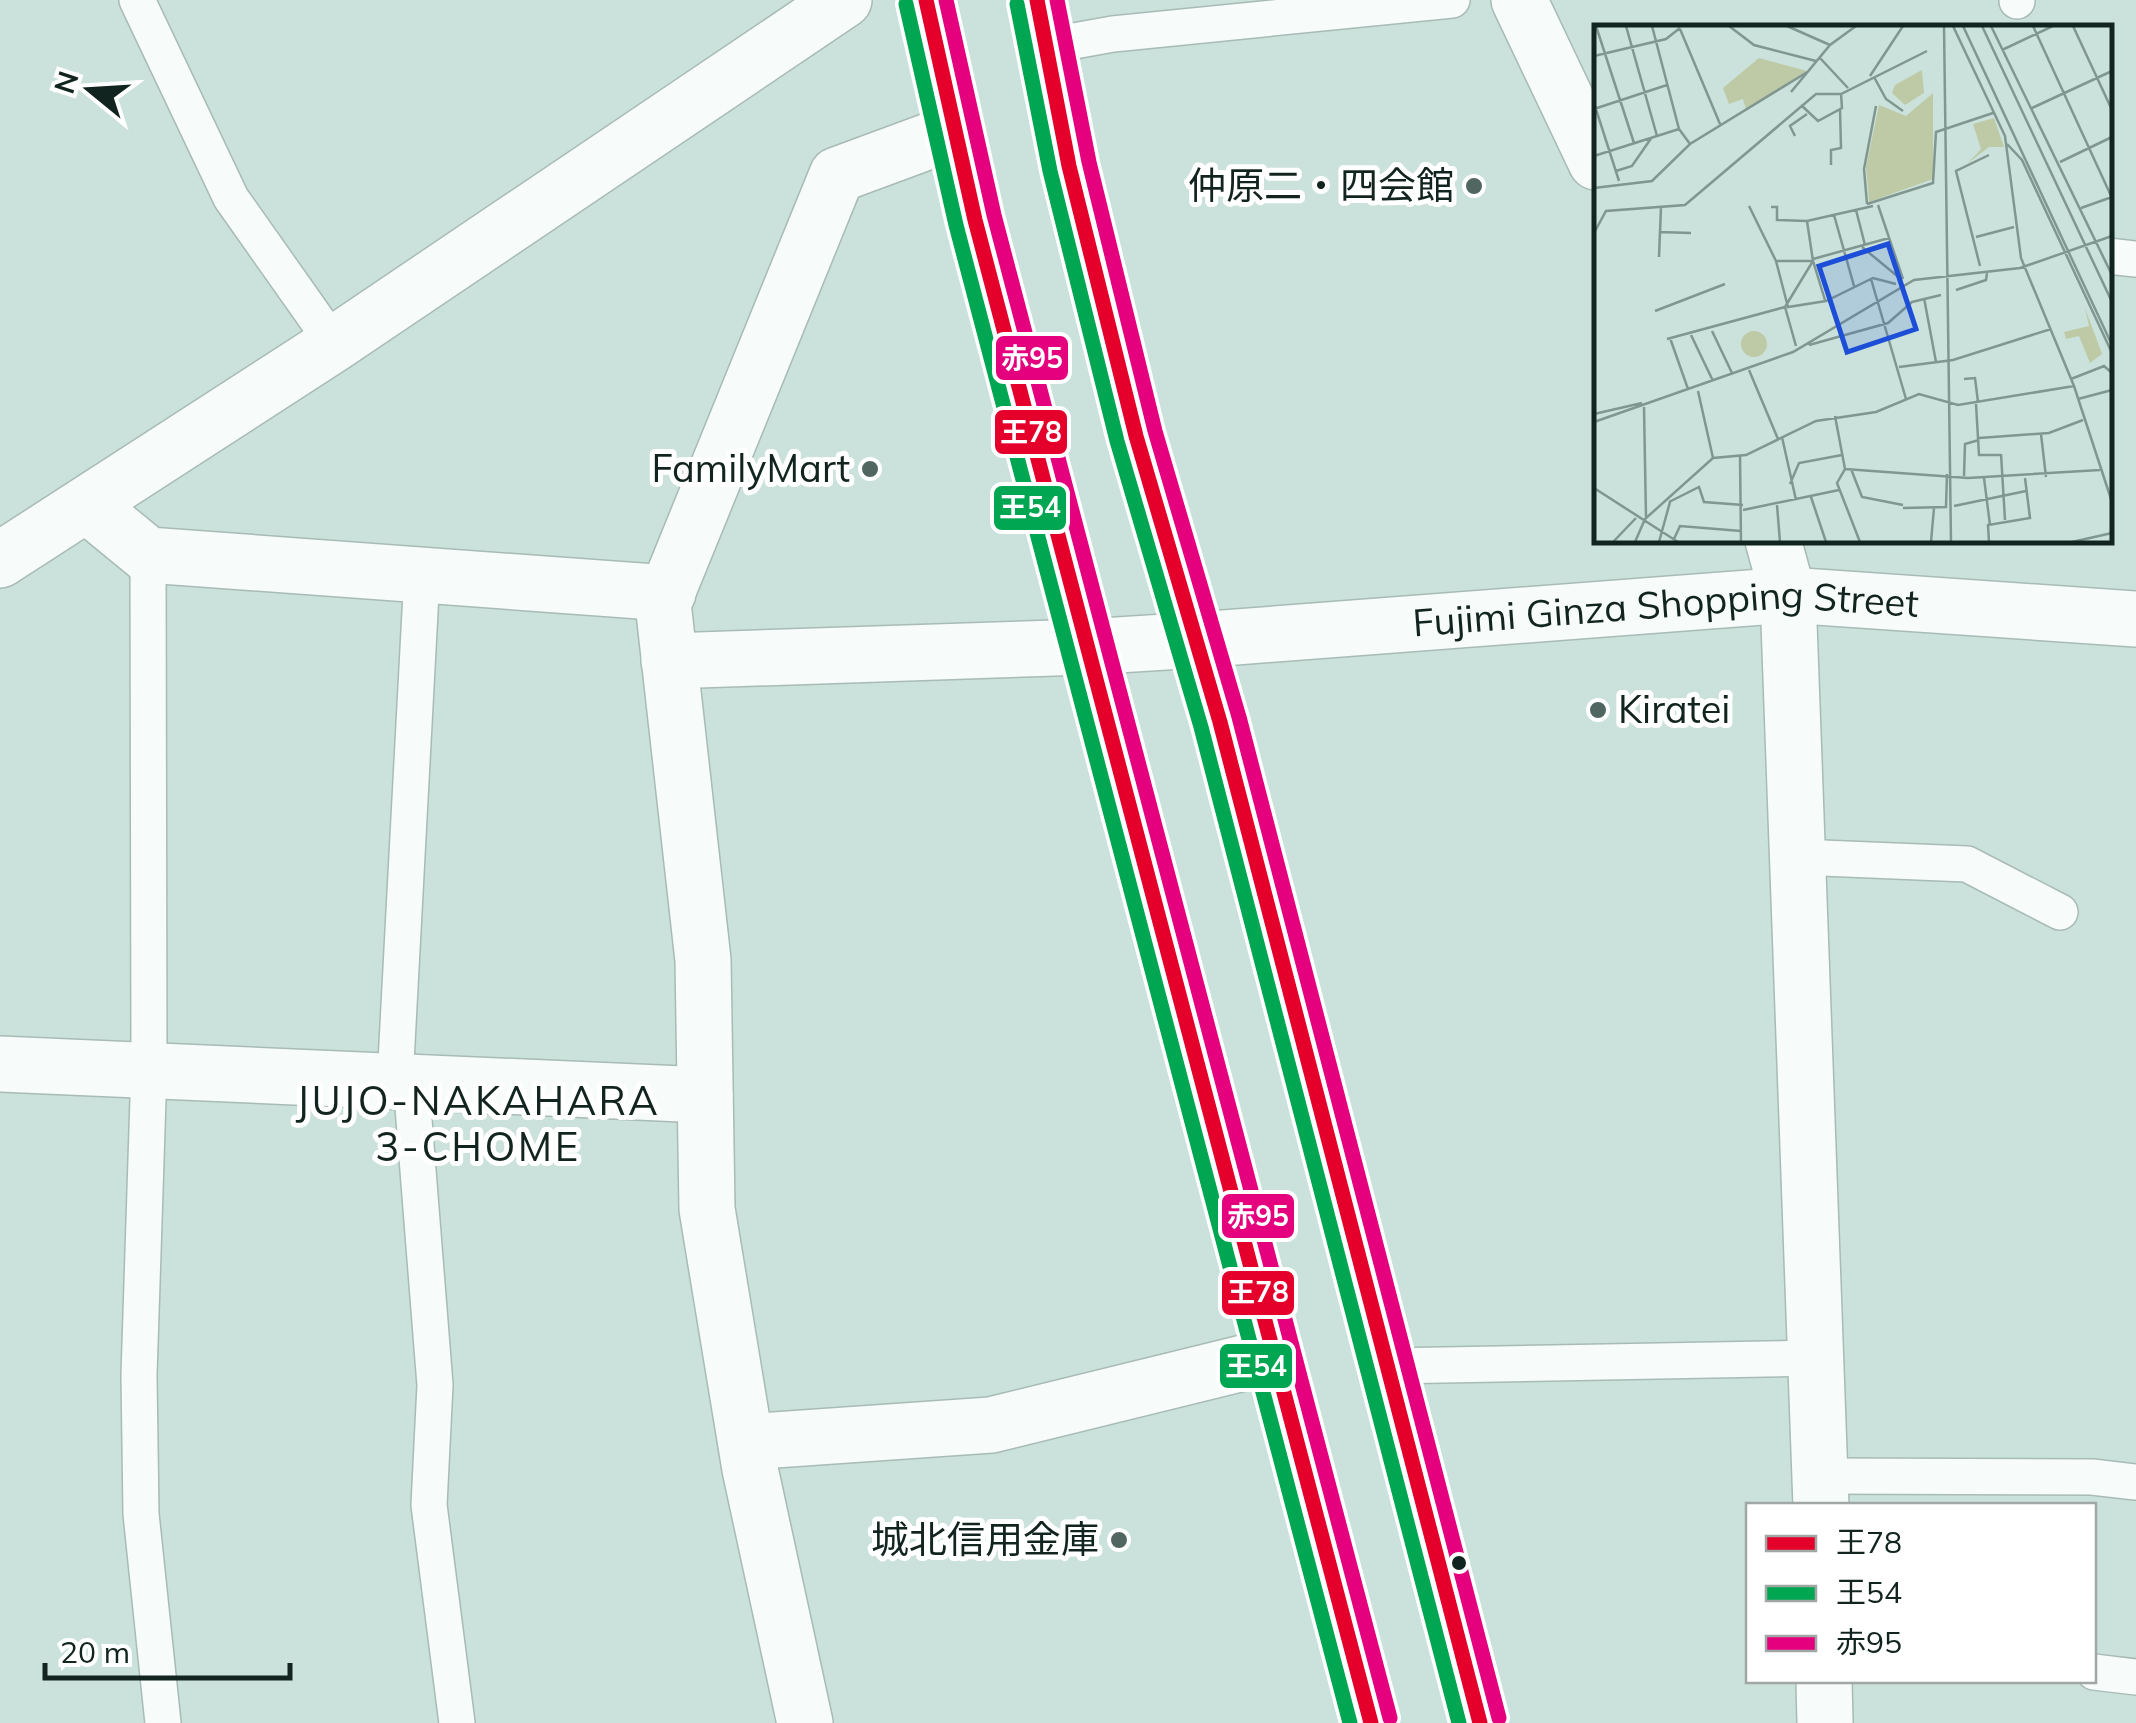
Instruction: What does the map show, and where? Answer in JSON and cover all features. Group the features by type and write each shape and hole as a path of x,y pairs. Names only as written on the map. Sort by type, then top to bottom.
{"main road":[{"path":"926,0 976,220 1086,647 1370,1723"},
{"path":"1042,23 1069,166 1136,436 1197,640 1480,1723"}],"street":[{"path":"0,560 334,344 844,0"},
{"path":"1519,0 1594,158"},
{"path":"804,1723 746,1442 707,1209 704,960 664,603 837,176 956,131"},
{"path":"87,505 148,555 668,593"},
{"path":"1774,542 1788,596 1820,1491"},
{"name":"Fujimi Ginza Shopping Street","path":"669,661 1086,647 1788,596 2136,619"},
{"path":"0,1064 706,1095"},
{"path":"746,1442 991,1425 1272,1356"},
{"path":"1824,1683 1825,1723"}],"lane":[{"path":"137,0 231,198 334,344"},
{"path":"1042,23 1113,34 1452,0"},
{"path":"2111,256 2136,259"},
{"path":"148,555 149,1068 140,1374 141,1494 163,1723"},
{"path":"422,574 403,1082 435,1386 429,1505 457,1723"},
{"path":"1798,858 1968,864 2060,912"},
{"path":"1388,1366 1817,1358"},
{"path":"1820,1491 2092,1477 2136,1482"},
{"path":"2096,1672 2136,1677"}],"transit line":[{"name":"王78","path":"926,0 975,220 1371,1723"},
{"name":"赤95","path":"946,0 994,215 1390,1718"},
{"name":"王78","path":"1037,0 1069,166 1136,436 1220,722 1480,1723"},
{"name":"赤95","path":"1057,0 1089,162 1155,431 1239,717 1499,1718"},
{"name":"王54","path":"906,4 956,225 1350,1723"},
{"name":"王54","path":"1017,4 1050,171 1117,441 1201,727 1459,1723"}],"place":[{"name":"仲原二・四会館","path":"1474,186"},
{"name":"FamilyMart","path":"870,469"},
{"name":"Kiratei","path":"1598,710"},
{"name":"城北信用金庫","path":"1119,1540"}],"district":[{"name":"JUJO-NAKAHARA 3-CHOME","path":"478,1124"}]}
